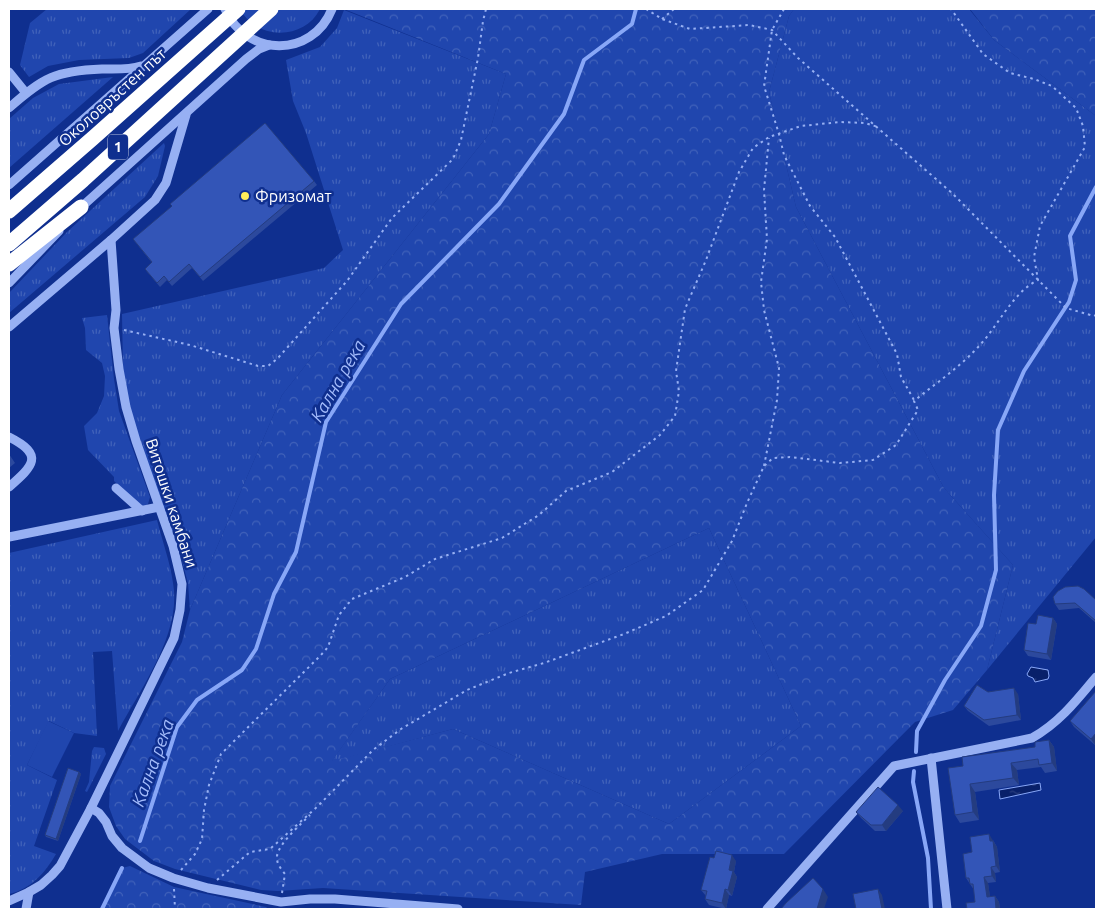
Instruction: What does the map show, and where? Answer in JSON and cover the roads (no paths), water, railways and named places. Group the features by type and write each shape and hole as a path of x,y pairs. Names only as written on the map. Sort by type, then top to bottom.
{"highway":[{"name":"Околовръстен път","path":"9,211 238,9"},
{"name":"1","path":"9,244 83,180 270,9"},
{"path":"9,264 81,207"}],"street":[{"path":"9,185 208,9"},
{"path":"225,9 230,19 242,33 260,43 269,45 289,45 308,38 324,24 332,9"},
{"path":"9,283 81,207 246,59 259,49 269,45"},
{"path":"9,108 26,93 53,76 67,72 144,66"},
{"path":"9,72 26,93"},
{"path":"9,327 138,218 155,200 166,183 183,119 188,111"},
{"name":"Витошки камбани","path":"9,901 29,892 52,875 60,866 91,808 174,638 178,619 182,584 173,546 136,441 118,369 114,328 116,310 111,240"},
{"path":"9,437 26,447 30,453 31,464 26,472 9,487"},
{"path":"116,488 142,511"},
{"path":"9,537 159,506"},
{"path":"767,909 894,766 1032,738 1056,722 1096,678"},
{"path":"931,758 946,909"},
{"path":"91,808 99,813 106,822 112,836 122,848 149,868 173,878 208,888 281,902 335,899 403,907 458,909"},
{"path":"26,909 29,892"},
{"path":"281,902 290,909"}],"water":[{"path":"1031,667 1048,670 1048,679 1035,682 1027,674"},
{"path":"1040,783 1041,790 1000,799 999,790"}],"waterway":[{"name":"Кална река","path":"140,841 177,727 197,700 242,670 256,649 274,594 296,552 326,422 401,304 499,204 564,114 584,60 632,24 636,9"},
{"path":"916,752 917,731 945,680 981,626 996,570 994,495 998,430 1024,371 1069,302 1076,280 1070,236 1096,187"},
{"path":"914,771 913,782 928,858 931,909"},
{"name":"Кална река","path":"102,909 122,868"}],"place":[{"name":"Фризомат","path":"245,196"}]}
